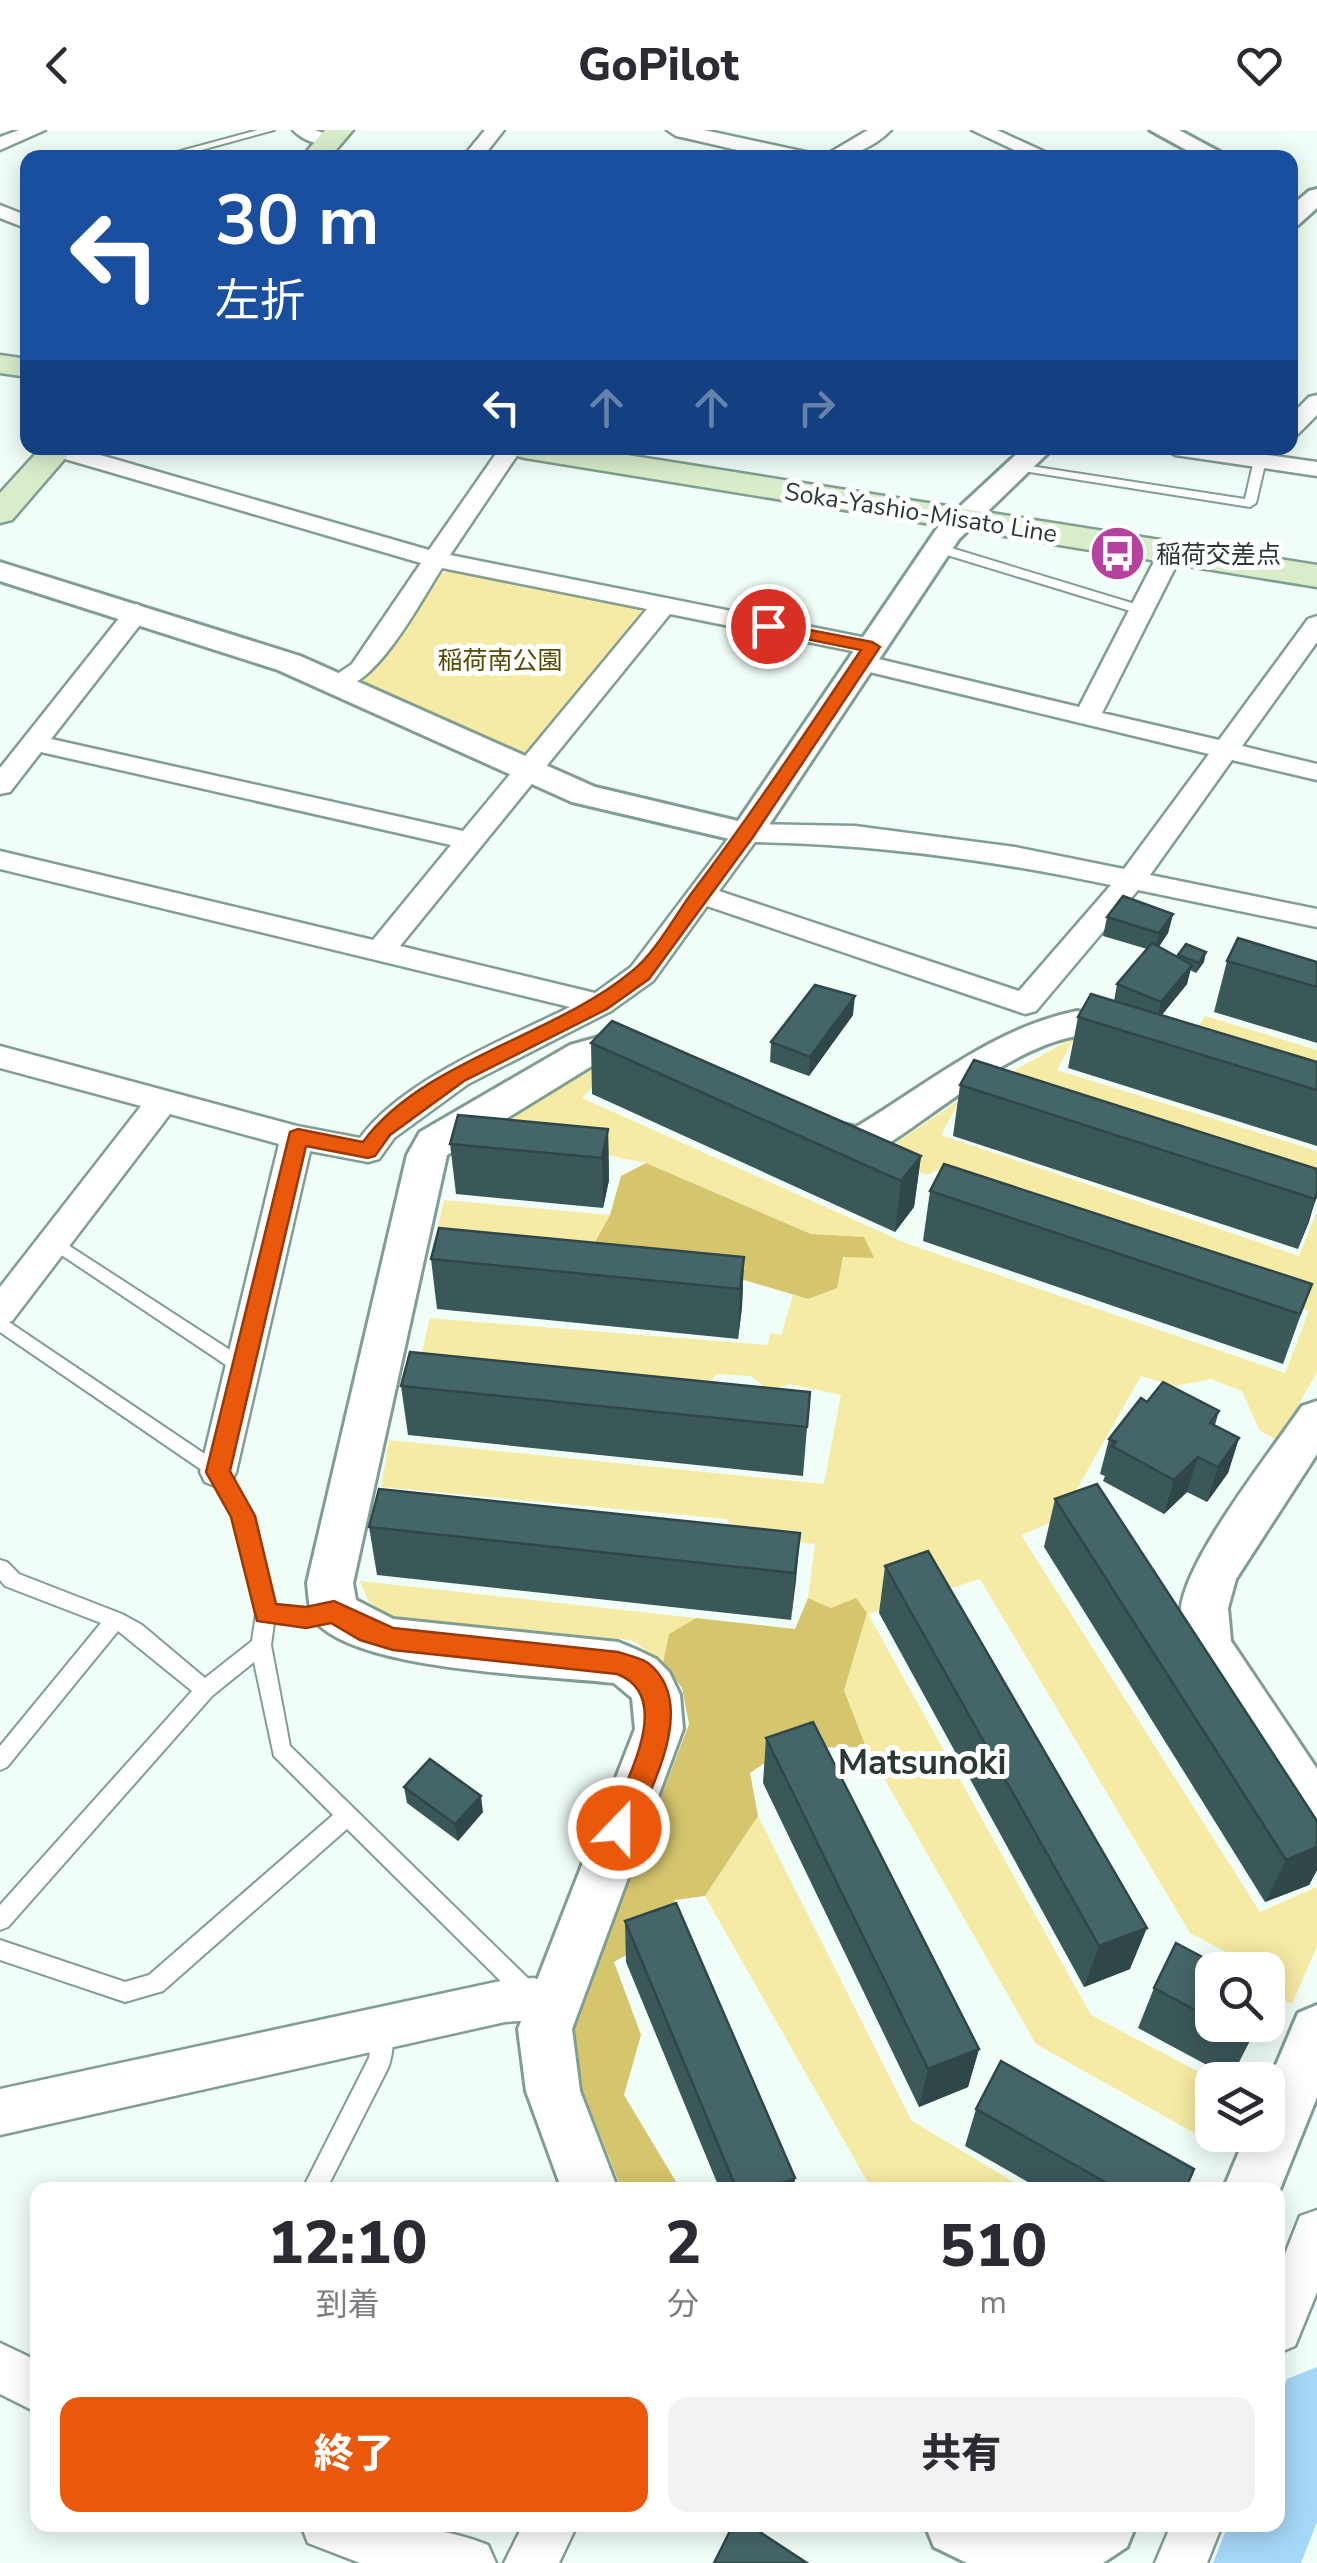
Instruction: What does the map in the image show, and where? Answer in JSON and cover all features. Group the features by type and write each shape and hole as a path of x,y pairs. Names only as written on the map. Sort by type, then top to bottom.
{"main road":[{"path":"0,513 51,455"},
{"name":"Soka-Yashio-Misato Line","path":"568,455 1317,576"}],"street":[{"path":"1,143 36,130"},
{"path":"302,130 328,148"},
{"path":"478,150 495,130"},
{"path":"846,150 882,130"},
{"path":"981,130 1030,150"},
{"path":"1160,130 1203,150"},
{"path":"683,131 777,150"},
{"path":"1298,422 1317,402"},
{"path":"80,455 432,560 663,606 867,655 1087,717 1317,772"},
{"path":"338,683 361,668 506,455"},
{"path":"1269,455 1317,469"},
{"path":"0,1057 298,1137 368,1151 383,1130 457,1076 600,1004 642,974 746,833 960,518 1028,457"},
{"path":"1087,717 1171,552"},
{"path":"0,571 240,644 338,683 527,772 627,808 746,833 855,834 1015,856 1317,918"},
{"path":"380,952 663,606"},
{"path":"0,786 137,612"},
{"path":"700,894 1025,1004 1132,880 1317,624"},
{"path":"35,743 470,841"},
{"path":"0,860 600,1004"},
{"path":"782,1116 836,1138 866,1139 960,1078 1064,1024 1100,1026 1172,1048"},
{"path":"587,2182 550,2086 544,2054 544,2003 659,1729 660,1703 639,1671 618,1663 393,1639 369,1632 334,1612 330,1583 427,1156 434,1142 582,1054 602,1048 626,1049 678,1070"},
{"path":"0,1312 16,1267 54,1242 163,1100"},
{"path":"218,1472 298,1137"},
{"path":"1317,1418 1217,1569 1200,1618 1208,1647 1317,1812"},
{"path":"0,2112 504,2001 544,2003"},
{"path":"1254,2182 1317,2031"},
{"path":"1285,2312 1317,2233"},
{"path":"0,2367 30,2384"},
{"path":"341,2532 398,2558 470,2563"},
{"path":"530,2563 548,2532"},
{"path":"969,2532 1011,2554 1046,2559 1073,2553 1097,2532"},
{"path":"1181,2563 1194,2532"}],"lane":[{"path":"191,150 269,130"},
{"path":"1028,457 1250,503 1266,455"},
{"path":"938,548 1141,610"},
{"path":"54,1242 241,1366"},
{"path":"0,1324 218,1472 243,1516 266,1614 260,1645 282,1750 544,2003"},
{"path":"0,1568 12,1580 135,1631 205,1690"},
{"path":"266,1614 306,1618 334,1612"},
{"path":"0,1760 115,1620"},
{"path":"0,1920 205,1690 260,1645"},
{"path":"0,1950 125,1992 156,1984 347,1816"},
{"path":"318,2182 380,2060 382,2028"}],"green space":[{"name":"稲荷南公園","path":"454,571 637,606 643,614 529,755 518,757 363,683 438,574"},
{"path":"1205,1016 1317,1050 1317,1081 1192,1035"},
{"path":"1075,1037 1057,1070 1317,1151 1317,1198 986,1086"},
{"path":"613,1065 582,1098 908,1244 1285,1373 1309,1311 1004,1200 937,1170 927,1175 893,1162 887,1149 961,1099 941,1135 1299,1256 1317,1211 1317,1372 1278,1441 1259,1430 1242,1391 1211,1379 1174,1386 1141,1376 1060,1519 1021,1535 1260,1912 1317,1887 1317,1946 1292,2004 1285,2001 1285,1952 1226,1952 1190,1933 980,1579 868,1614 1091,2015 1195,2070 1195,2133 1036,2044 866,1747 844,1689 867,1613 831,1608 808,1598 815,1544 738,1535 727,1519 381,1487 389,1440 824,1484 841,1395 789,1384 769,1391 751,1376 717,1374 705,1386 420,1361 430,1318 768,1345 770,1333 781,1335 793,1295 808,1299 863,1237 811,1234 646,1163 490,1131 596,1067"},
{"path":"444,1200 610,1215 595,1242 607,1254 436,1235"},
{"path":"360,1581 696,1618 669,1634 663,1662 631,1640 392,1617 369,1602"},
{"path":"758,1816 912,2121 1014,2182 867,2181 705,1896"}],"shaded area":[{"path":"646,1163 811,1234 864,1237 874,1258 843,1257 837,1288 808,1299 687,1263 607,1254 595,1242 610,1215 621,1176"},
{"path":"808,1598 831,1608 856,1598 867,1613 844,1690 866,1747 787,1748 750,1773 758,1816 705,1896 675,1900 668,1931 614,1962 641,2035 624,2095 676,2182 619,2182 574,2069 575,2022 689,1724 682,1688 663,1662 669,1634 696,1618 795,1629"}],"building":[{"path":"1123,896 1173,914 1159,933 1107,917"},
{"path":"1238,938 1317,962 1317,987 1227,961"},
{"path":"1152,943 1192,965 1161,1002 1117,984"},
{"path":"1186,944 1206,952 1199,963 1178,955"},
{"path":"815,985 855,996 810,1057 771,1042"},
{"path":"1091,994 1317,1062 1317,1090 1078,1017"},
{"path":"612,1021 921,1156 901,1181 591,1043"},
{"path":"974,1060 1317,1169 1315,1199 960,1085"},
{"path":"458,1115 608,1129 602,1158 450,1144"},
{"path":"944,1164 1312,1284 1300,1314 930,1191"},
{"path":"439,1228 744,1257 740,1289 431,1259"},
{"path":"410,1352 810,1392 807,1427 401,1386"},
{"path":"1163,1382 1219,1411 1210,1423 1239,1438 1218,1467 1198,1457 1174,1480 1112,1446 1116,1442 1109,1439 1141,1398 1147,1402"},
{"path":"1097,1484 1317,1821 1317,1847 1286,1860 1055,1499"},
{"path":"379,1489 800,1533 795,1573 369,1527"},
{"path":"928,1551 1147,1928 1099,1946 885,1566"},
{"path":"813,1722 979,2049 928,2069 766,1738"},
{"path":"430,1759 481,1796 455,1824 404,1787"},
{"path":"676,1903 795,2178 785,2182 734,2182 625,1921"},
{"path":"1176,1943 1195,1953 1195,2010 1154,1988"},
{"path":"1001,2061 1194,2169 1188,2182 1105,2182 976,2109"},
{"path":"730,2532 760,2532 807,2563 714,2563"}],"waterway":[{"path":"1285,2493 1317,2409"},
{"path":"1257,2563 1269,2532"}],"place":[{"name":"稲荷交差点","path":"1117,554"}],"district":[{"name":"Matsunoki","path":"922,1762"}],"route":[{"path":"619,1828 659,1729 660,1703 639,1671 618,1663 393,1639 369,1632 334,1612 306,1618 266,1614 243,1516 218,1472 298,1137 368,1151 383,1130 457,1076 541,1037 600,1004 642,974 746,833 872,647 768,626"}]}
